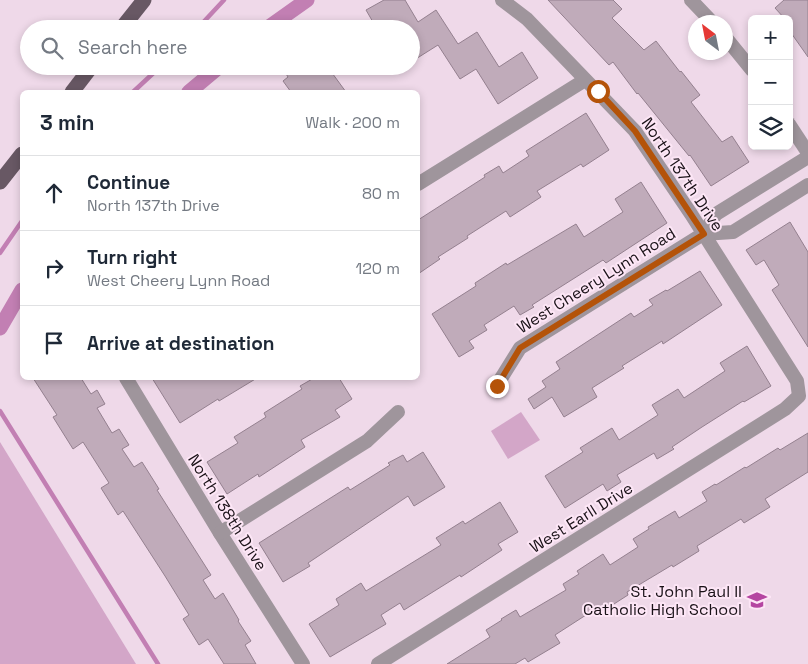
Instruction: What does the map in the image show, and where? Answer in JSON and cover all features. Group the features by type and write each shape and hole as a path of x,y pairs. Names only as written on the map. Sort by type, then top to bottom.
{"main road":[{"path":"129,20 144,0"},
{"path":"74,90 85,75"},
{"path":"0,182 20,157"}],"street":[{"name":"North 137th Drive","path":"502,0 527,19 635,131 704,234 797,382 799,396"},
{"path":"691,0 705,15"},
{"path":"733,47 748,65"},
{"path":"420,183 585,80"},
{"path":"793,131 808,155"},
{"name":"West Cheery Lynn Road","path":"497,386 520,348 704,234 716,214 808,155"},
{"name":"West Cheery Lynn Road","path":"704,234 733,232 808,186"},
{"name":"North 138th Drive","path":"127,380 220,533 303,664"},
{"name":"West Earll Drive","path":"378,664 785,409 799,396"},
{"path":"220,533 367,441 398,412"}],"shaded area":[{"path":"521,412 540,440 508,459 491,431"},
{"path":"0,442 136,664 0,664"}],"building":[{"path":"384,0 405,0 417,20 372,20 366,10"},
{"path":"548,0 613,0 622,9 612,18 644,50 656,41 700,95 691,102 722,142 732,136 749,162 711,186 690,155 637,94 613,62 609,65"},
{"path":"784,0 808,0 808,57 793,36 793,15 781,15 775,8"},
{"path":"436,10 458,44 477,32 499,67 522,52 538,78 498,104 476,69 460,79 438,45 420,56 420,21"},
{"path":"287,75 334,75 345,90 290,90 283,81 288,77"},
{"path":"586,113 609,150 583,167 581,164 537,191 541,197 510,217 506,211 467,236 468,238 438,257 440,259 420,273 420,219 499,166 503,173 529,156 526,151"},
{"path":"641,182 667,223 606,263 603,260 532,305 534,307 520,315 514,306 484,325 487,330 469,341 474,348 459,357 432,314 476,286 475,283 506,263 507,265 576,224 584,237 623,212 615,199"},
{"path":"790,222 808,252 808,347 772,290 779,285 764,260 756,265 746,250"},
{"path":"700,271 722,305 663,344 662,341 622,366 624,368 592,388 597,397 564,417 552,397 534,409 528,399 546,387 542,381 560,369 556,362 631,313 634,317 653,305 649,300"},
{"path":"747,346 771,386 702,427 672,447 674,449 657,459 654,453 617,475 621,482 607,491 603,484 565,508 545,476 583,452 580,448 612,428 619,440 658,415 652,405 678,389 684,398 725,371 720,363"},
{"path":"34,380 82,380 91,394 97,390 105,404 97,408 112,433 119,429 129,445 122,449 134,467 142,462 159,489 157,490 211,575 203,580 215,599 223,593 251,641 245,645 256,664 224,664 208,639 199,645 183,619 189,615 165,576 123,511 118,515 101,488 109,483 83,442 73,449 53,417 57,415"},
{"path":"153,380 254,380 219,401 218,399 180,423"},
{"path":"310,380 340,380 352,399 335,410 340,417 301,440 305,447 259,477 258,474 227,494 207,462 238,443 234,437 266,417 264,413 302,389 300,386"},
{"path":"808,433 808,472 765,499 770,507 744,523 741,519 697,546 699,551 627,592 628,595 603,611 600,606 555,635 560,643 528,662 525,658 515,664 447,664 490,637 486,630 501,619 516,610 520,617 566,590 563,584 579,574 577,571 603,554 610,565 638,547 633,539 649,529 648,527 675,511 679,518 707,501 702,492"},
{"path":"423,452 445,487 414,506 408,496 308,563 310,566 283,582 259,543 348,487 350,490 390,465 388,463 403,455 407,462"},
{"path":"500,502 518,532 498,544 502,550 461,577 460,575 404,610 400,603 381,615 386,624 330,657 309,624 339,605 336,599 361,583 366,591 441,545 436,538 463,521 465,524"}],"waterway":[{"path":"205,20 224,0"},
{"path":"279,20 307,0"},
{"path":"135,90 151,75"},
{"path":"191,90 209,75"},
{"path":"0,253 20,224"},
{"path":"0,328 20,293"},
{"path":"0,411 158,664"}],"place":[{"name":"St. John Paul II Catholic High School","path":"757,600"}],"route":[{"path":"497,386 520,348 704,234 635,131 598,91"}]}
